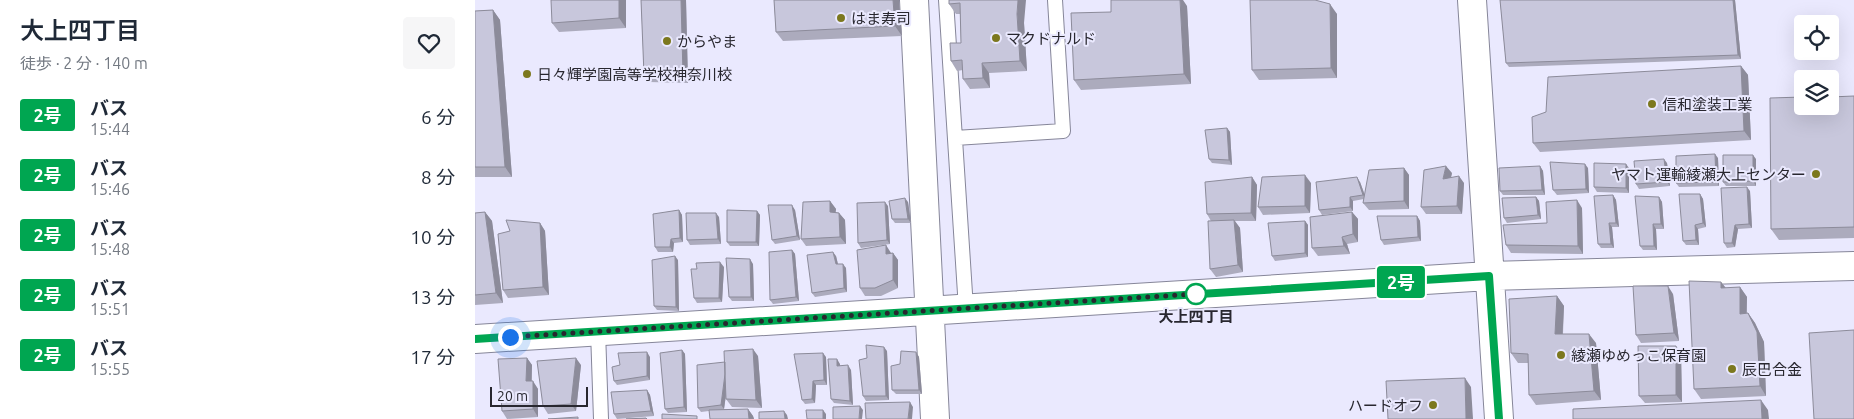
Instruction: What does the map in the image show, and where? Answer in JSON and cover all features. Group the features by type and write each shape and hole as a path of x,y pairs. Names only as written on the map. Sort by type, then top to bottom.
{"street":[{"path":"914,0 935,419"},
{"path":"1472,0 1499,419"},
{"path":"475,339 1489,276 1854,266"}],"lane":[{"path":"946,0 966,309"},
{"path":"955,138 1063,131 1055,0"},
{"path":"598,332 601,419"}],"building":[{"path":"551,0 619,0 619,18 552,23"},
{"name":"からやま","path":"641,0 681,0 683,75 644,75"},
{"name":"はま寿司","path":"774,0 893,0 895,26 776,32"},
{"name":"マクドナルド","path":"949,0 1018,0 1020,61 982,63 983,78 963,79 962,60 951,61 950,43 961,43 960,3 949,4"},
{"path":"1111,0 1180,0 1184,74 1074,80 1071,13 1111,12"},
{"path":"1250,0 1315,0 1330,4 1331,68 1252,70"},
{"path":"1500,0 1733,0 1738,55 1506,63"},
{"path":"493,10 505,167 475,167 475,11"},
{"name":"信和塗装工業","path":"1741,66 1744,131 1533,143 1532,117 1546,112 1548,77"},
{"name":"ヤマト運輸綾瀬大上センター","path":"1854,96 1854,227 1771,229 1770,98 1794,97 1794,115 1839,115 1839,97"},
{"path":"1227,128 1229,160 1209,159 1205,130"},
{"path":"1715,154 1716,182 1676,183 1676,156"},
{"path":"1723,155 1753,155 1753,181 1723,182"},
{"path":"1664,159 1667,182 1636,184 1634,161"},
{"path":"1550,162 1585,164 1586,189 1553,190"},
{"path":"1594,163 1626,164 1626,188 1594,187"},
{"path":"1446,166 1443,179 1459,176 1457,206 1421,207 1424,170"},
{"path":"1540,166 1542,190 1500,191 1499,168"},
{"path":"1404,168 1404,201 1363,203 1369,170"},
{"path":"1305,175 1305,206 1258,207 1262,177"},
{"path":"1252,177 1251,213 1207,214 1205,182"},
{"path":"1357,177 1363,195 1350,197 1350,207 1319,210 1316,182"},
{"path":"1747,187 1749,224 1735,225 1732,243 1724,243 1721,188"},
{"path":"1679,194 1700,194 1703,223 1695,225 1696,240 1683,241"},
{"path":"1613,195 1616,223 1609,223 1611,244 1598,244 1594,196"},
{"path":"1635,196 1659,197 1661,224 1653,224 1654,246 1640,246"},
{"path":"1536,197 1538,215 1504,218 1502,198"},
{"path":"905,198 908,219 892,219 889,201"},
{"path":"1577,200 1578,246 1506,245 1503,225 1547,223 1546,202"},
{"path":"830,201 830,212 839,213 840,237 801,239 803,202"},
{"path":"885,202 887,240 858,243 857,203"},
{"path":"768,205 792,205 797,236 772,240"},
{"path":"679,210 680,238 671,239 670,247 655,247 653,214"},
{"path":"727,210 757,211 756,242 727,242"},
{"path":"485,212 496,293 475,295 475,213"},
{"path":"1352,212 1353,234 1342,237 1344,246 1312,248 1310,217"},
{"path":"686,213 716,213 718,239 687,240"},
{"path":"1377,216 1417,216 1418,237 1381,240"},
{"path":"506,220 540,223 543,287 503,290 498,234 510,231"},
{"path":"1234,220 1238,265 1210,269 1208,221"},
{"path":"1305,221 1305,253 1272,256 1268,223"},
{"path":"886,245 886,254 893,253 893,280 875,288 860,288 857,250"},
{"path":"792,250 796,297 770,300 769,252"},
{"path":"833,252 836,264 843,264 844,288 812,293 807,255"},
{"path":"675,256 676,307 654,306 652,260"},
{"path":"726,258 750,259 751,297 729,297"},
{"path":"720,262 719,298 694,298 691,269 697,269 696,263"},
{"name":"辰巴合金","path":"1689,281 1721,282 1721,288 1740,287 1740,314 1748,313 1757,332 1760,386 1694,389"},
{"path":"1633,286 1668,286 1674,333 1636,335"},
{"path":"1557,296 1555,334 1589,334 1594,391 1529,395 1528,354 1511,353 1509,299"},
{"path":"1854,330 1854,419 1814,419 1809,333"},
{"path":"866,345 884,347 886,396 863,396 859,360 867,358"},
{"path":"1638,346 1676,346 1676,395 1639,396"},
{"path":"753,349 756,400 726,399 724,351"},
{"path":"682,350 684,407 665,409 660,353"},
{"path":"901,351 916,352 919,390 892,390 891,366 900,364"},
{"path":"647,352 647,376 614,381 612,367 620,365 618,353"},
{"path":"823,353 824,380 813,381 812,399 802,400 794,354"},
{"path":"527,358 526,381 533,381 533,409 502,411 498,359"},
{"path":"576,358 571,404 543,406 537,361"},
{"path":"828,359 837,359 837,366 848,365 850,401 831,399"},
{"path":"725,362 721,405 698,408 697,365"},
{"name":"ハードオフ","path":"1465,378 1466,419 1388,419 1386,381"},
{"path":"647,390 651,411 614,414 611,392"},
{"path":"1761,400 1762,419 1573,419 1573,409"},
{"path":"910,402 908,419 866,419 865,403"},
{"path":"860,406 859,419 833,419 833,407"},
{"path":"748,409 749,419 710,419 709,410"},
{"path":"806,410 823,410 823,419 807,419"},
{"path":"784,411 785,419 759,419 759,412"},
{"path":"662,414 697,416 697,419 662,419"},
{"path":"578,417 578,419 548,419"}],"bus line":[{"name":"2号","path":"475,339 1489,276 1499,419"}],"place":[{"name":"はま寿司","path":"841,18"},
{"name":"マクドナルド","path":"996,38"},
{"name":"からやま","path":"667,41"},
{"name":"日々輝学園高等学校神奈川校","path":"527,74"},
{"name":"信和塗装工業","path":"1652,104"},
{"name":"ヤマト運輸綾瀬大上センター","path":"1816,174"},
{"name":"大上四丁目","path":"1196,294"},
{"name":"綾瀬ゆめっこ保育園","path":"1561,355"},
{"name":"辰巴合金","path":"1732,369"},
{"name":"ハードオフ","path":"1433,405"}],"route":[{"path":"510,337 1196,294"}]}
